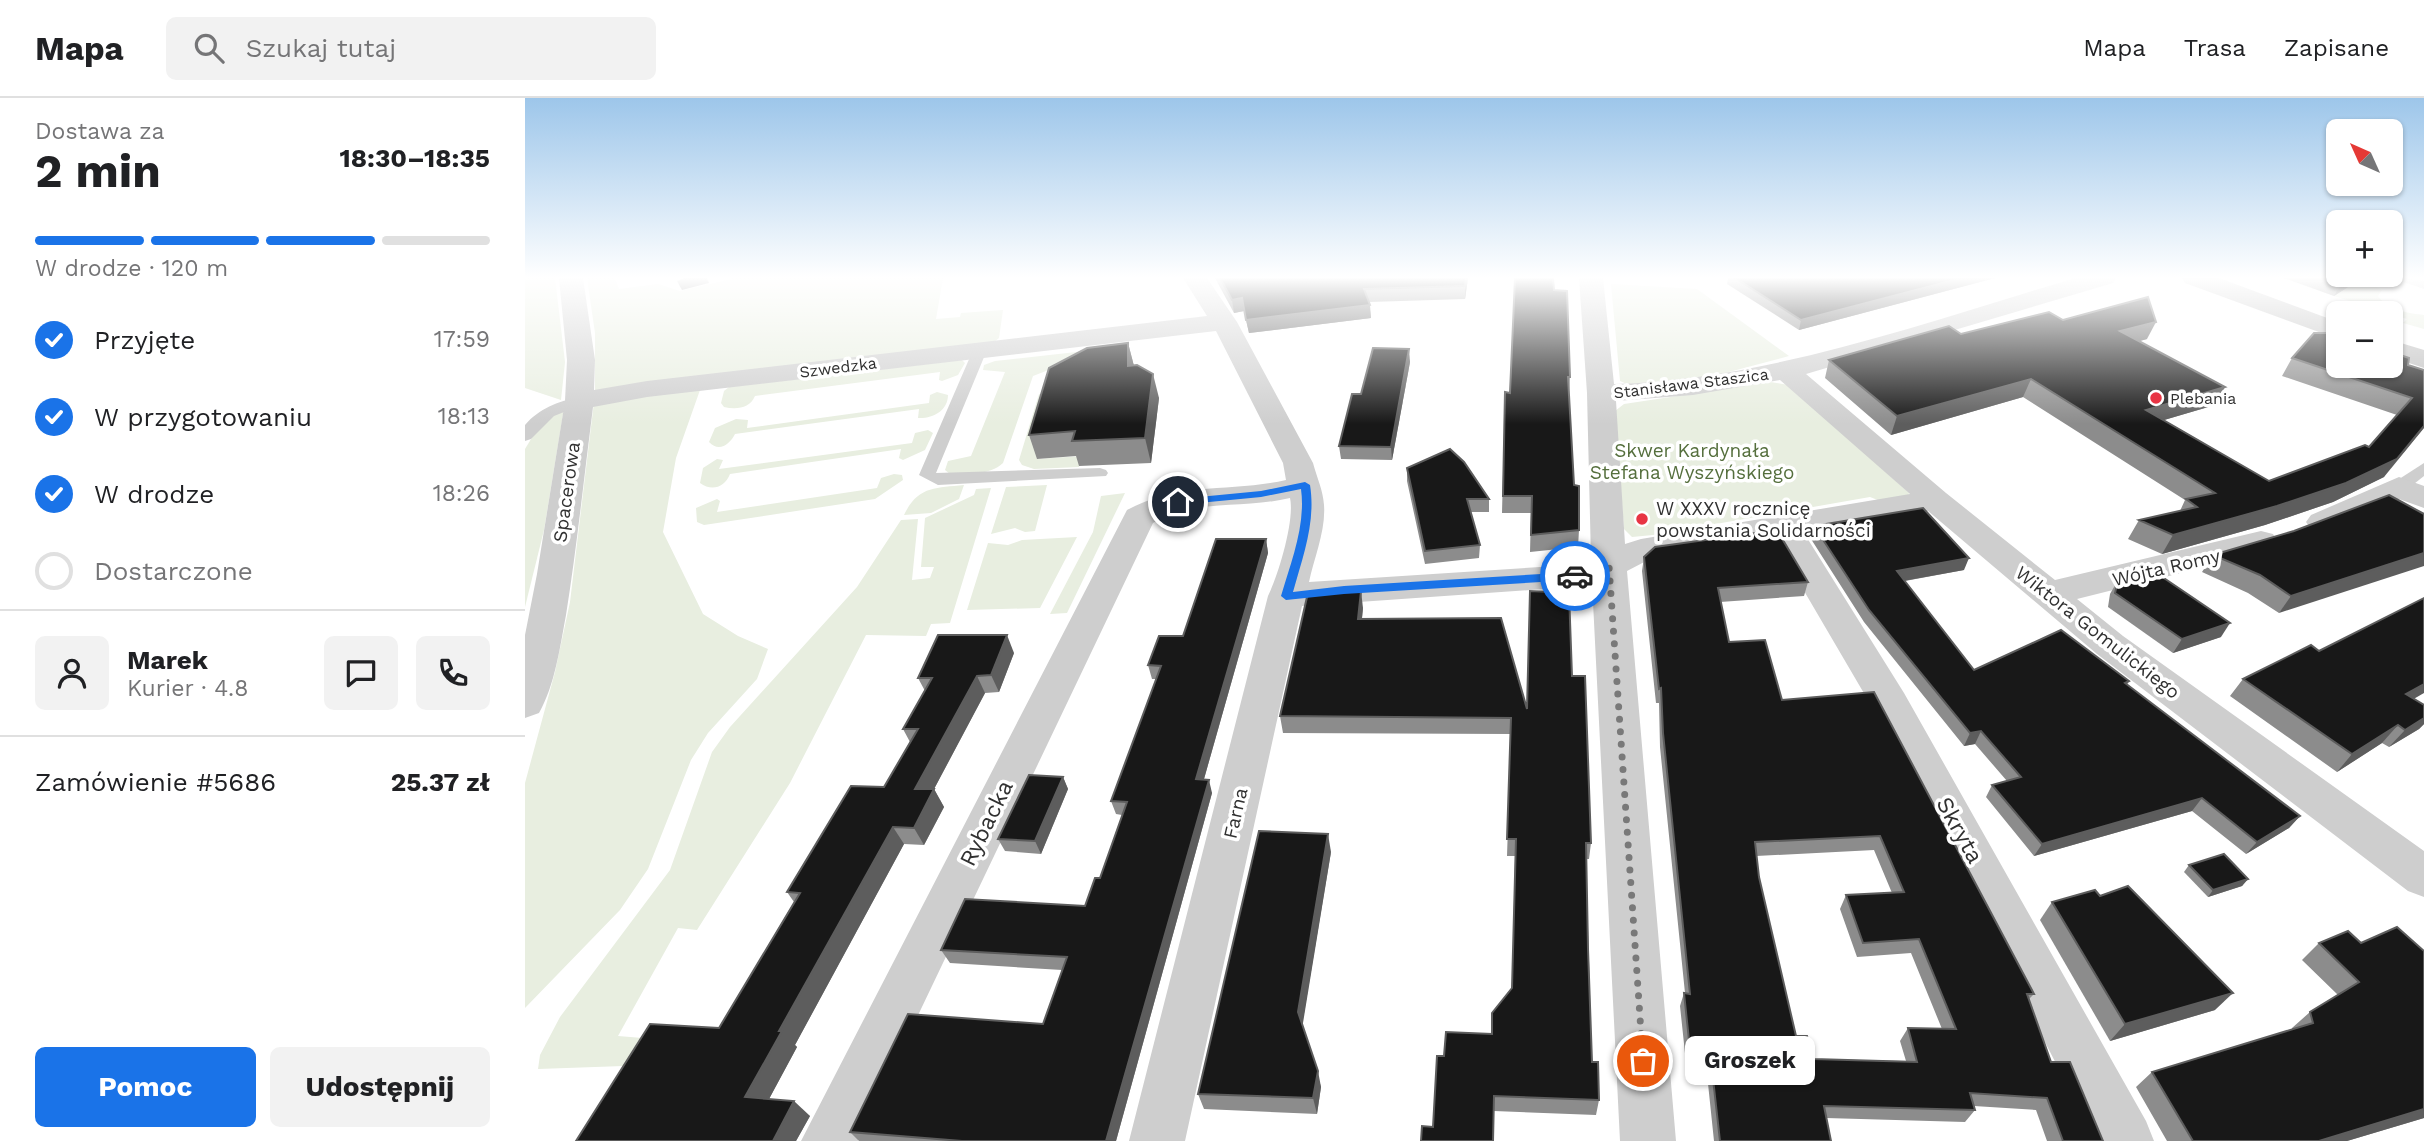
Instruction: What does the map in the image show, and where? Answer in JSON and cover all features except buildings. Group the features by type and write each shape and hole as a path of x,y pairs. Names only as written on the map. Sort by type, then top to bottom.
{"street":[{"name":"Spacerowa","path":"525,703 541,649 555,574 579,401 581,360 577,327"},
{"name":"Szwedzka","path":"579,401 647,389 1183,327"},
{"name":"Farna","path":"1157,1141 1286,596 1305,529 1308,505 1299,463 1226,327"},
{"path":"1595,327 1648,1141"},
{"name":"Stanisława Staszica","path":"1601,393 1650,391 1785,371 1937,327"},
{"path":"2403,352 2424,359"},
{"name":"Wiktora Gomulickiego","path":"1785,371 2110,645 2424,877"},
{"name":"Rybacka","path":"829,1141 1139,517 1149,510 1178,502 1261,494 1305,485"},
{"name":"Wójta Romy","path":"2048,594 2235,550 2328,521 2416,485"},
{"path":"1286,596 1572,576 1609,566 1641,550 1935,500"},
{"name":"Skryta","path":"1783,526 1890,703 2126,1141"}],"lane":[{"path":"980,350 927,475 938,480 1100,473"},
{"path":"525,436 536,420 546,412 579,401"}],"green space":[{"path":"525,327 561,327 565,362 561,400 525,388"},
{"path":"594,327 1001,327 999,338 994,342 595,394"},
{"path":"1615,327 1749,327 1789,356 1710,377 1627,384 1620,381"},
{"path":"1103,349 1033,376 1003,463 978,473 950,474 945,470 948,461 971,456 1005,372 983,370 984,365 995,361"},
{"path":"962,360 965,363 958,375 942,381 939,380 940,372 755,396 746,406 738,408 724,407 721,403 724,391 729,387"},
{"name":"Skwer Kardynała Stefana Wyszyńskiego","path":"1770,382 1789,385 1909,493 1908,497 1888,504 1870,497 1632,537 1624,529 1615,411 1624,404"},
{"path":"700,390 676,458 663,532 703,614 738,636 768,649 757,679 708,733 691,760 648,869 620,910 525,1008 525,783 555,672 570,602 594,402"},
{"path":"937,392 948,395 947,401 942,410 929,417 918,418 919,409 735,434 727,444 720,447 709,442 715,428 736,419 748,420 747,428 929,403 930,395"},
{"path":"1056,393 1037,459 1082,456 1079,467 1034,469 1022,465 1019,460 1039,394"},
{"path":"564,408 544,530 525,607 525,449 542,421"},
{"path":"928,430 933,433 925,450 903,460 899,458 901,449 730,474 725,482 713,488 700,483 703,468 717,459 723,460 719,469 912,443 915,433"},
{"path":"894,474 902,475 903,480 875,499 704,525 697,522 696,508 717,499 720,501 717,512 877,488 881,478"},
{"path":"964,485 959,499 931,513 904,515 915,498 928,490"},
{"path":"1047,485 1035,531 1025,532 1015,528 991,534 1006,487"},
{"path":"991,488 950,623 931,624 926,636 866,635 790,783 697,930 678,928 618,1036 667,1040 652,1065 538,1069 540,1055 560,1017 670,870 712,752 730,727 857,587 901,520 918,519 912,580 930,578 934,567 921,567 925,518 974,495 976,489"},
{"path":"1125,493 1067,613 1050,614 1093,532 1101,496"},
{"path":"1077,537 1040,608 967,610 988,543 1008,545 1022,540"}],"way so far":[{"path":"1575,576 1609,566 1643,1061"}],"place":[{"name":"Plebania","path":"2156,398"},
{"name":"W XXXV rocznicę powstania Solidarności","path":"1642,519"},
{"name":"Groszek","path":"1643,1061"}],"route":[{"path":"1178,502 1261,494 1305,485 1308,505 1305,529 1286,596 1575,576"}]}
